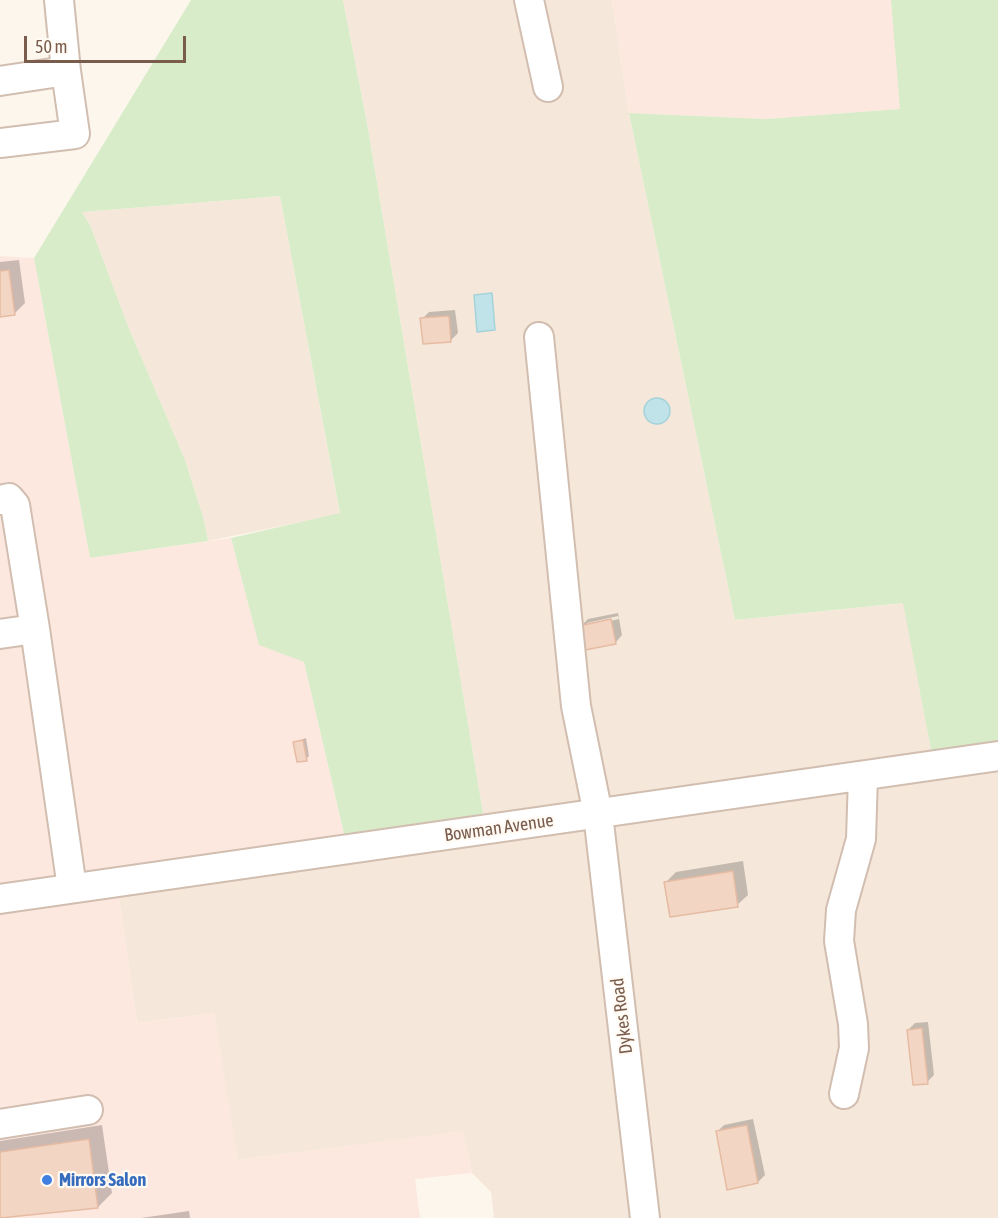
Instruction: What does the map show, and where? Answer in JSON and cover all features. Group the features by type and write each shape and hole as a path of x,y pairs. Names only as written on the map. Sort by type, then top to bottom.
{"street":[{"path":"0,143 75,134 59,0"},
{"path":"530,0 548,87"},
{"path":"0,81 66,71"},
{"name":"Dykes Road","path":"539,337 576,706 598,814 645,1218"},
{"path":"0,500 9,498 15,505 72,888"},
{"path":"0,634 35,629"},
{"name":"Bowman Avenue","path":"0,899 998,756"},
{"path":"844,1094 854,1048 853,1024 839,941 841,910 861,839 863,776"},
{"path":"0,1124 88,1110"}],"shaded area":[{"path":"343,0 612,0 629,113 735,620 904,603 932,755 484,819 367,123"},
{"path":"612,0 891,0 901,109 766,119 629,113"},
{"path":"280,196 340,514 208,541 204,520 185,460 128,326 90,225 82,212"},
{"path":"0,256 34,258 90,558 231,538 259,644 304,662 345,838 0,888"},
{"path":"998,767 998,1218 657,1218 611,823"},
{"path":"586,827 632,1218 494,1218 491,1192 472,1173 463,1132 237,1160 214,1013 137,1023 118,892"},
{"path":"118,892 137,1023 214,1013 238,1160 463,1131 472,1173 415,1179 420,1218 0,1218 0,910"}],"green space":[{"path":"191,0 343,0 367,123 484,819 345,838 304,662 259,645 231,538 340,513 280,196 82,212 90,225 128,326 185,460 204,520 208,541 90,558 34,258"},
{"path":"891,0 998,0 998,745 932,755 903,603 735,620 629,113 766,119 900,109"}],"water":[{"path":"492,293 495,330 477,332 474,295"},
{"path":"657,398 666,402 670,411 666,420 657,424 648,420 644,411 648,402"}],"building":[{"path":"9,270 15,315 0,317 0,271"},
{"path":"449,316 451,342 423,344 420,318"},
{"path":"611,619 616,644 585,650 579,626"},
{"path":"303,740 307,761 297,762 293,742"},
{"path":"733,871 738,907 670,917 664,882"},
{"path":"922,1028 928,1084 913,1085 907,1030"},
{"path":"747,1125 758,1183 727,1190 716,1131"},
{"name":"Mirrors Salon","path":"89,1139 98,1208 0,1218 0,1152"}],"place":[{"name":"Mirrors Salon","path":"47,1180"}]}
